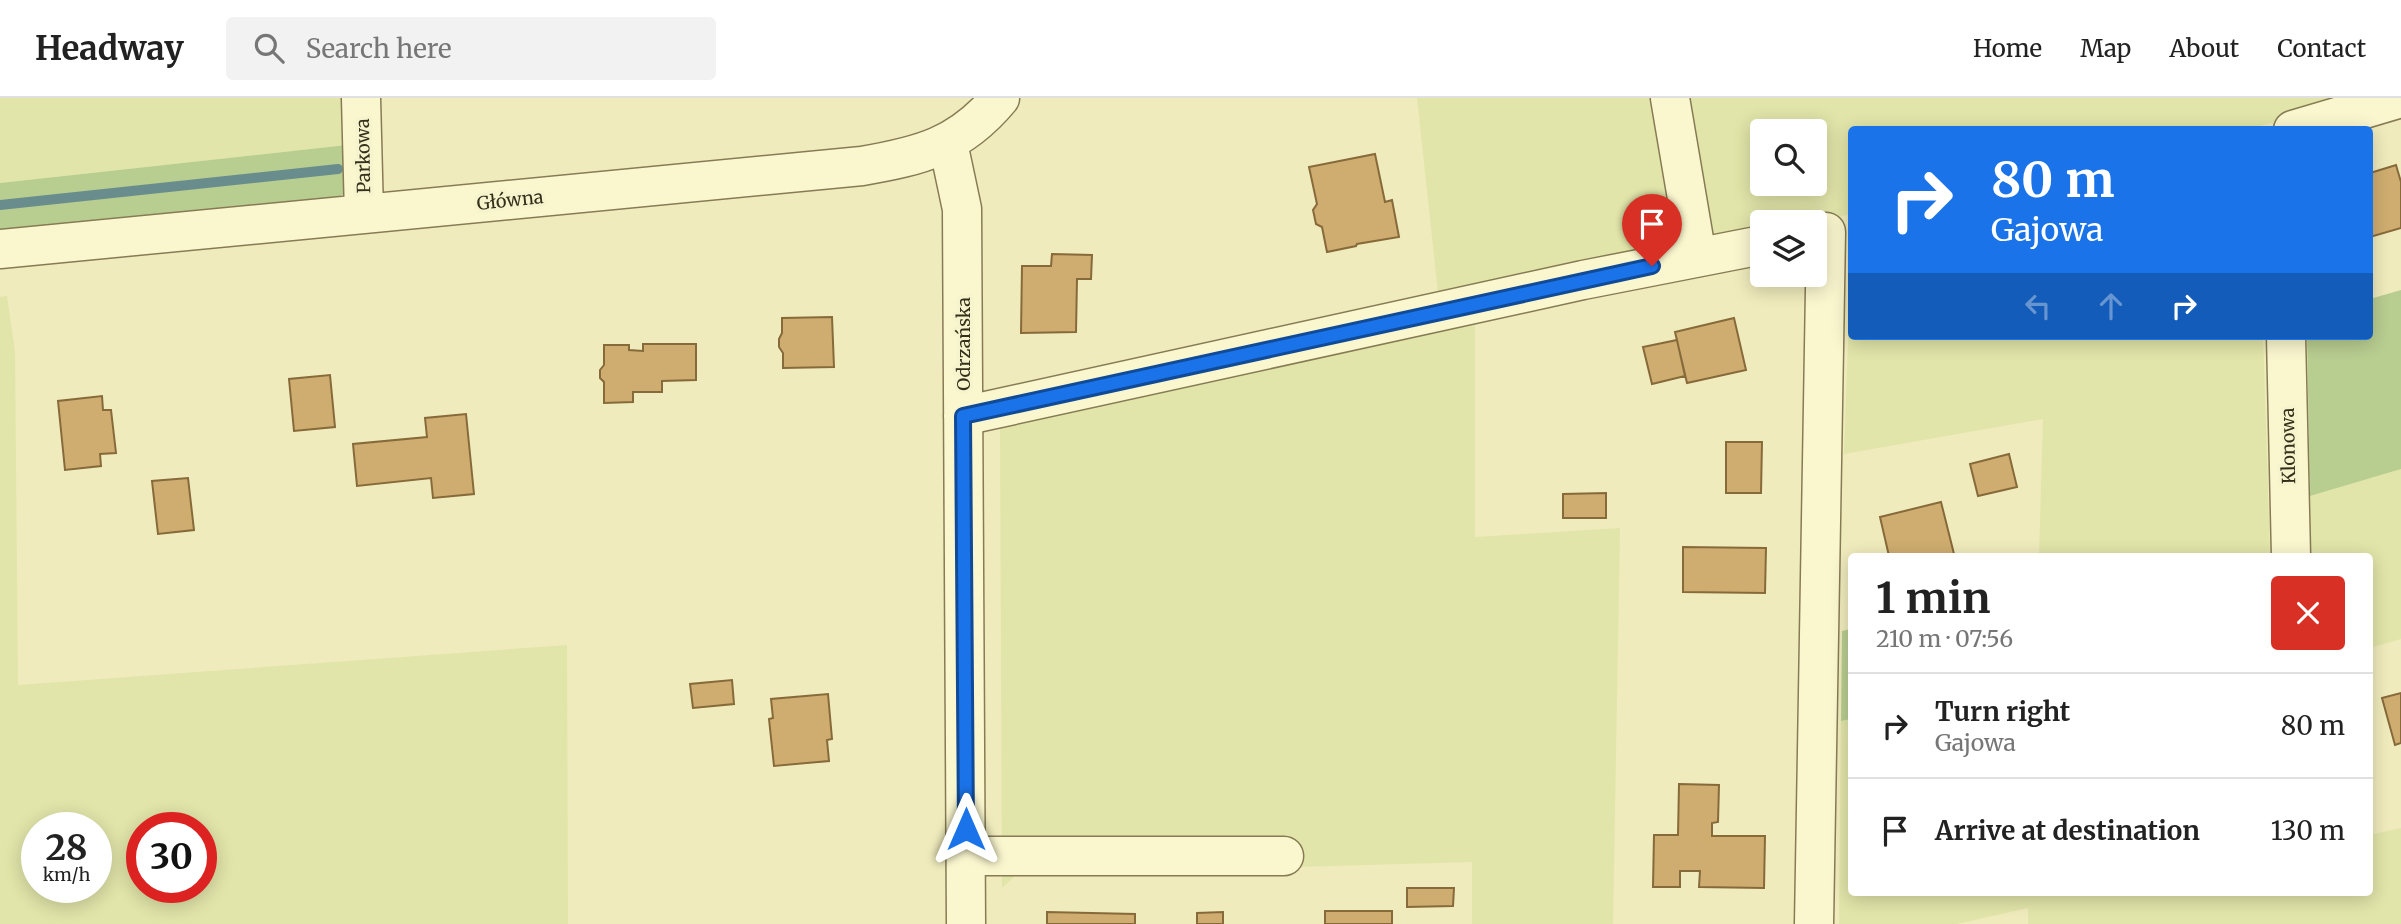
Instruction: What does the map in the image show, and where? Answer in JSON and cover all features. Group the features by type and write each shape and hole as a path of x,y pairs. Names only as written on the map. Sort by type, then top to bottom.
{"street":[{"name":"Parkowa","path":"361,98 364,214"},
{"name":"Główna","path":"0,249 862,166 905,159 948,143 984,117 1000,98"},
{"path":"1670,98 1698,257"},
{"path":"2306,126 2401,98"},
{"name":"Odrzańska","path":"948,143 962,209 966,924"},
{"path":"1814,924 1831,231"},
{"path":"963,416 1583,280 1750,246"},
{"name":"Klonowa","path":"2286,340 2291,553"},
{"path":"966,856 1284,856"}],"green space":[{"path":"0,98 343,98 347,145 0,183"},
{"path":"1417,98 2357,98 2260,126 1848,126 1848,215 1827,219 1827,210 1750,210 1750,236 1439,302"},
{"path":"347,145 348,192 332,200 0,234 0,183"},
{"path":"2401,290 2401,469 2310,496 2307,340 2373,340 2373,298"},
{"path":"7,296 15,352 18,685 567,645 568,924 0,924 0,297"},
{"path":"1475,323 1475,537 1620,528 1613,924 1472,924 1472,862 1020,871 1002,888 1000,425"},
{"path":"1848,340 2263,340 2270,553 2039,553 2043,419 1844,454"},
{"path":"2401,469 2401,639 2373,647 2373,553 2311,553 2310,496"},
{"path":"1848,630 1848,720 1841,721 1842,631"},
{"path":"1848,720 1848,896 2373,896 2373,834 2401,828 2401,924 2028,924 2028,908 1957,924 1839,924 1841,721"}],"building":[{"path":"1375,154 1385,202 1392,200 1399,237 1327,252 1322,227 1316,224 1313,210 1317,204 1309,167"},
{"path":"2396,165 2401,182 2401,228 2373,236 2373,172"},
{"path":"1052,254 1092,255 1091,279 1077,279 1076,332 1021,333 1022,266 1051,266"},
{"path":"832,317 834,367 783,368 783,353 779,347 782,318"},
{"path":"1734,318 1746,370 1687,383 1675,332"},
{"path":"1677,340 1685,376 1652,384 1643,347"},
{"path":"643,344 696,344 696,380 662,381 662,392 633,392 633,402 604,403 604,382 600,378 600,370 604,365 604,345 629,345 629,350 643,351"},
{"path":"330,375 335,427 294,431 289,379"},
{"path":"102,396 103,410 111,410 116,453 100,454 101,466 65,470 58,401"},
{"path":"466,414 474,494 433,498 431,478 357,486 353,444 427,437 425,418"},
{"path":"1726,442 1762,442 1761,493 1726,493"},
{"path":"2009,454 2017,487 1978,496 1970,464"},
{"path":"188,478 194,530 158,534 152,481"},
{"path":"1606,493 1606,518 1563,518 1563,494"},
{"path":"1941,502 1954,553 1888,553 1880,517"},
{"path":"1683,547 1766,548 1765,593 1683,592"},
{"path":"732,680 734,704 693,708 690,684"},
{"path":"2401,693 2401,743 2395,745 2382,698"},
{"path":"828,694 832,739 827,740 829,761 774,766 769,719 773,718 771,699"},
{"path":"1679,784 1719,785 1718,822 1712,823 1712,836 1765,836 1764,888 1699,887 1700,871 1680,871 1680,887 1653,887 1654,835 1678,835"},
{"path":"1407,888 1454,888 1453,906 1407,907"},
{"path":"1325,911 1392,911 1392,924 1325,924"},
{"path":"1047,912 1135,914 1135,924 1047,924"},
{"path":"1223,912 1223,924 1197,924 1197,913"}],"waterway":[{"path":"0,205 338,169"}],"route":[{"path":"966,829 963,416 1652,266"}]}
